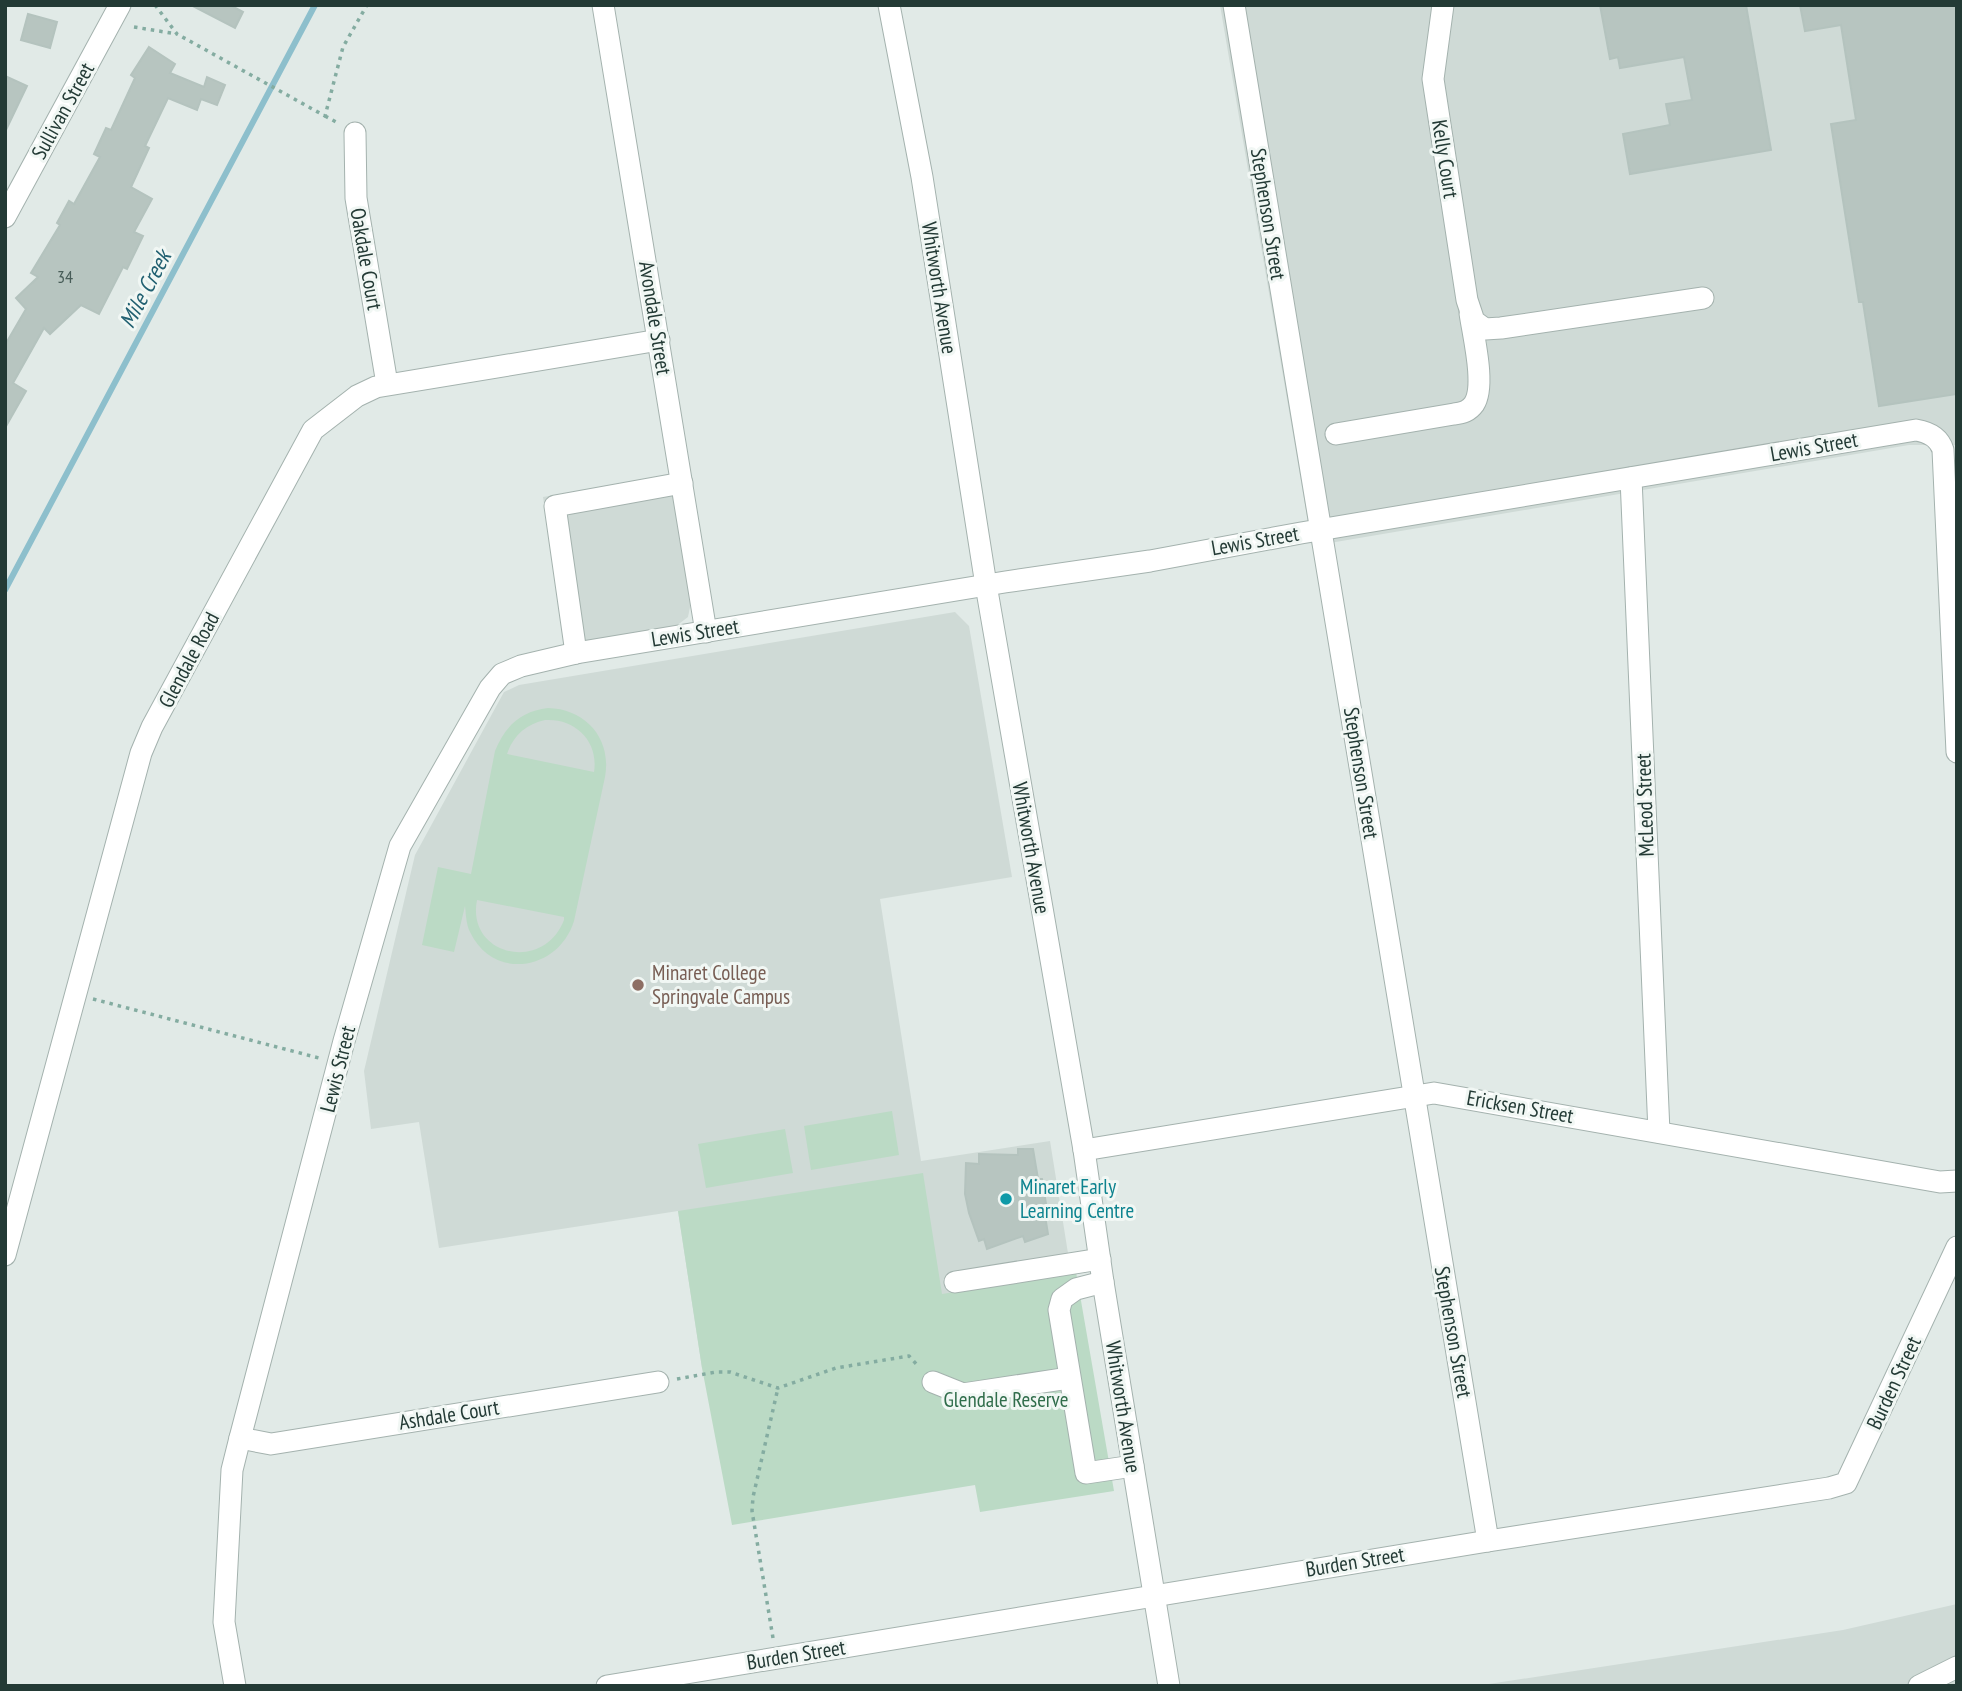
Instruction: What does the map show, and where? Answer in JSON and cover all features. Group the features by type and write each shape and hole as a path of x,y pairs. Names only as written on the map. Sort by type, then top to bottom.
{"street":[{"name":"Sullivan Street","path":"5,217 120,5"},
{"name":"Avondale Street","path":"603,5 706,632"},
{"name":"Stephenson Street","path":"1234,5 1488,1541"},
{"name":"Kelly Court","path":"1336,434 1465,412 1473,406 1478,396 1479,381 1470,313 1433,79 1443,5"},
{"name":"Whitworth Avenue","path":"890,7 922,177 986,585 1084,1150 1169,1686"},
{"name":"Oakdale Court","path":"355,133 356,198 387,384"},
{"path":"1470,313 1479,326 1485,329 1501,328 1703,298"},
{"name":"Glendale Road","path":"5,1255 145,744 313,430 357,396 387,384 659,341"},
{"name":"Lewis Street","path":"234,1686 224,1622 232,1470 344,1041 400,846 490,688 502,674 521,666 576,653 986,585 1150,561 1908,431 1924,431 1941,444 1944,458 1957,752"},
{"name":"McLeod Street","path":"1631,478 1659,1132"},
{"path":"576,653 555,506 682,483"},
{"name":"Ericksen Street","path":"1084,1150 1426,1093 1457,1096 1940,1182 1957,1181"},
{"name":"Burden Street","path":"607,1686 1488,1541 1829,1488 1846,1483 1957,1247"},
{"path":"955,1282 1100,1259"},
{"path":"1103,1282 1076,1289 1062,1299 1059,1310 1069,1378 1086,1473 1133,1466"},
{"path":"933,1382 963,1394 1069,1378"},
{"name":"Ashdale Court","path":"240,1438 271,1444 658,1382"},
{"path":"1920,1685 1957,1667"}],"path":[{"path":"155,5 177,34"},
{"path":"134,27 177,34 325,116 343,47 366,5"},
{"path":"90,999 319,1058"},
{"path":"658,1382 730,1372 778,1388 836,1368 909,1356 933,1382"},
{"path":"774,1658 752,1497 778,1388"}],"shaded area":[{"path":"1220,5 1957,5 1957,445 1909,445 1312,546"},
{"path":"670,476 691,602 688,617 676,626 566,644 543,497"},
{"name":"Minaret College Springvale Campus","path":"955,612 969,626 1012,877 880,899 921,1161 1050,1141 1071,1272 702,1368 678,1211 439,1248 419,1122 371,1129 364,1071 415,855 504,692 519,685"},
{"path":"1957,1604 1957,1686 1476,1686 1843,1630"}],"green space":[{"path":"538,710 562,710 585,720 600,739 606,763 574,921 566,938 555,950 541,959 525,964 509,963 494,958 481,948 470,932 465,906 454,952 422,945 438,867 471,874 499,742 515,721","holes":["545,720 566,723 583,734 593,751 594,772 507,754 521,732 532,724","477,900 564,917 564,920 554,937 540,947 524,952 508,951 494,945 483,934 477,919"]},
{"path":"892,1111 899,1155 811,1170 804,1126"},
{"path":"785,1129 793,1173 706,1188 698,1144"},
{"name":"Glendale Reserve","path":"923,1173 942,1294 1076,1272 1114,1491 980,1512 975,1485 732,1525 702,1368 678,1211"}],"building":[{"path":"191,5 230,5 243,12 235,28"},
{"path":"1600,5 1746,5 1771,150 1630,174 1623,134 1670,125 1666,104 1692,100 1684,57 1620,68 1618,57 1610,59"},
{"path":"1800,5 1957,5 1957,394 1879,406 1863,302 1859,302 1831,124 1856,120 1841,25 1805,31"},
{"path":"28,14 57,22 50,48 21,40"},
{"path":"149,47 175,64 170,73 204,87 207,77 225,85 217,105 201,99 197,110 168,98 145,146 149,148 131,187 152,199 134,232 143,236 127,269 123,267 99,314 81,305 50,334 44,328 13,383 26,391 5,428 5,345 26,309 16,298 38,277 31,273 60,225 57,223 69,201 74,204 100,157 94,154 106,128 111,130 135,78 131,75"},
{"path":"5,76 27,86 5,132"},
{"name":"Minaret Early Learning Centre","path":"1018,1149 1033,1149 1038,1179 1042,1179 1048,1234 1025,1242 1023,1236 987,1249 984,1239 979,1241 969,1213 965,1194 966,1163 979,1164 979,1154 1018,1155"}],"waterway":[{"name":"Mile Creek","path":"5,590 315,5"}],"place":[{"name":"Minaret College Springvale Campus","path":"638,985"},
{"name":"Minaret Early Learning Centre","path":"1006,1199"}]}
